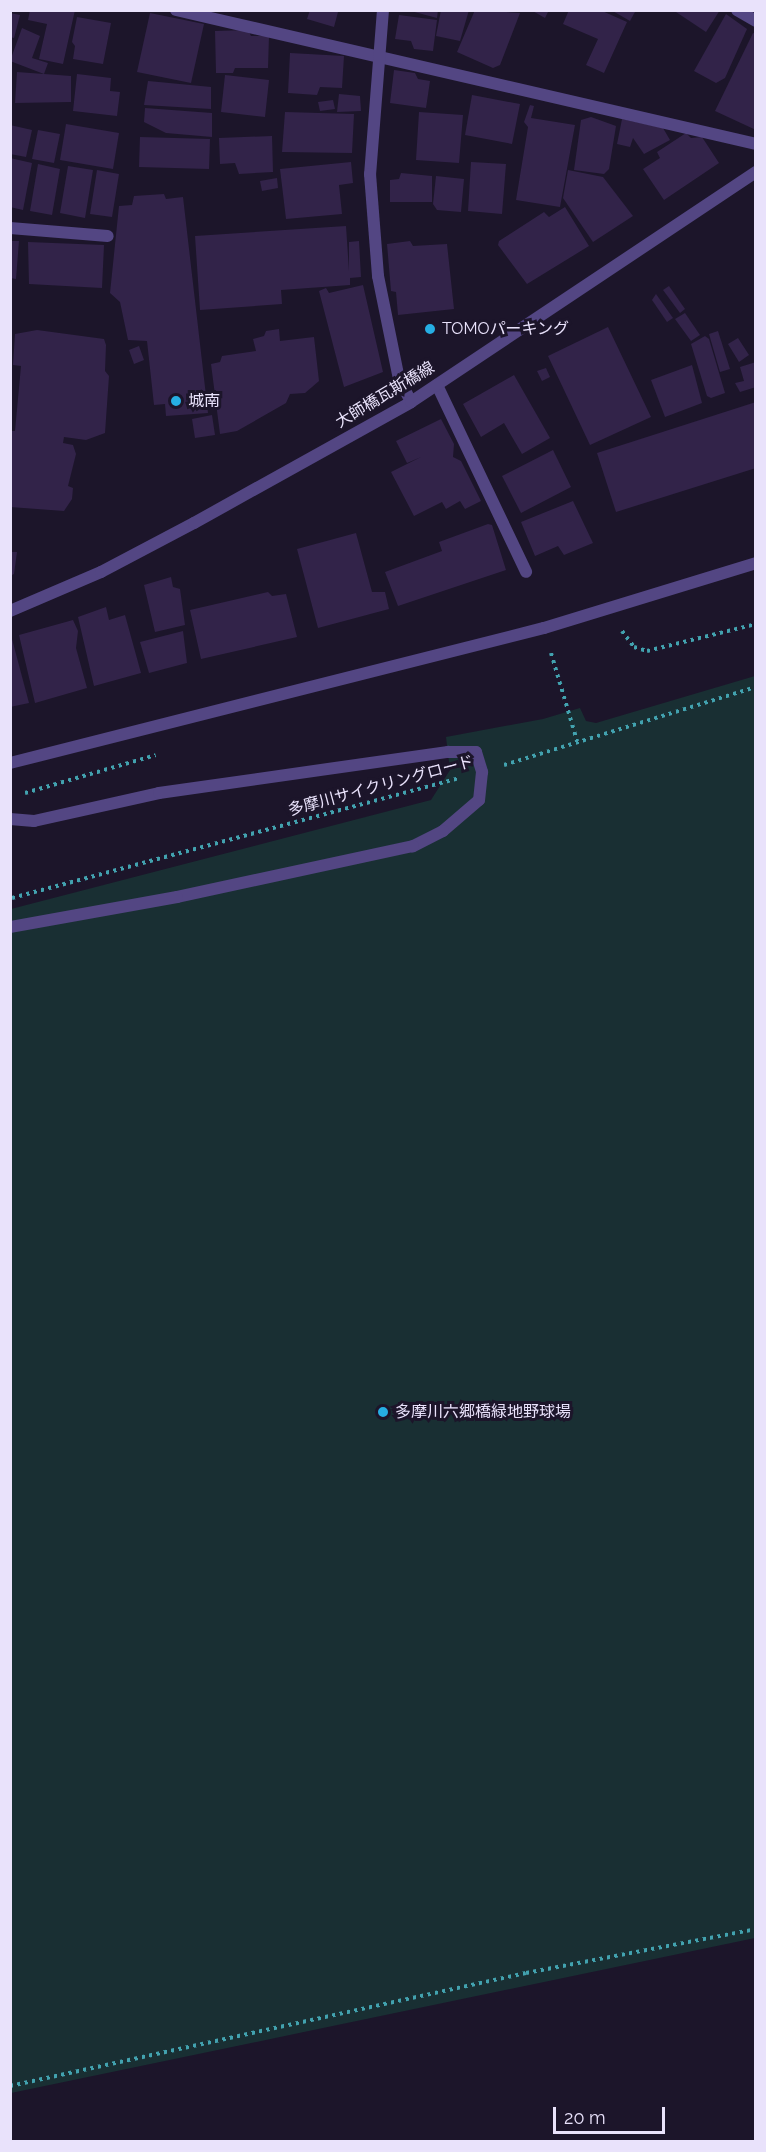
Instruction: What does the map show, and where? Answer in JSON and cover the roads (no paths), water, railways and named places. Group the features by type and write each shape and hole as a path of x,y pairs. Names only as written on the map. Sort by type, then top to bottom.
{"street":[{"path":"176,10 756,144"},
{"path":"382,10 370,174 378,276 399,379 411,402"},
{"path":"740,12 756,21"},
{"name":"大師橋瓦斯橋線","path":"10,611 101,572 411,402 756,172"},
{"path":"10,228 108,236"},
{"path":"437,385 526,572"},
{"path":"10,763 544,628 756,563"},
{"path":"10,819 34,821 159,793 448,752 476,752 482,772 479,800 443,831 412,846 177,897 10,927"}],"place":[{"name":"TOMOパーキング","path":"430,329"},
{"name":"城南","path":"176,401"},
{"name":"多摩川六郷橋緑地野球場","path":"383,1412"}]}
